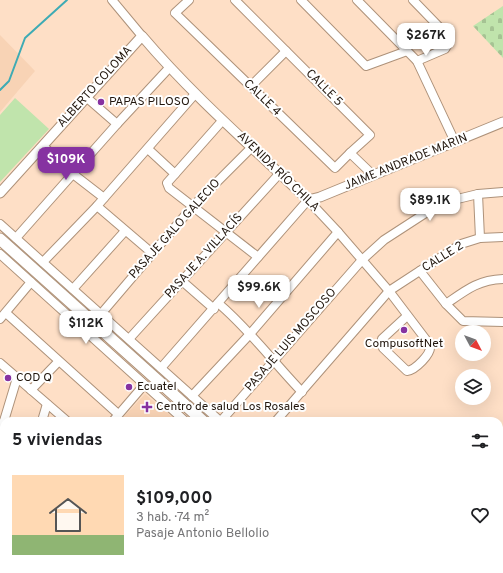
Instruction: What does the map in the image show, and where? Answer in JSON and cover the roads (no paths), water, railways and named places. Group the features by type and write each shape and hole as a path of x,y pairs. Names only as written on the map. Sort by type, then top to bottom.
{"main road":[{"path":"0,239 199,417"}],"street":[{"path":"112,0 142,36"},
{"name":"CALLE 4","path":"189,0 175,13 335,168 350,153"},
{"name":"CALLE 5","path":"235,0 370,135 350,153"},
{"path":"301,0 366,66 407,50"},
{"path":"357,0 417,61 456,142"},
{"path":"412,0 446,34 448,42 445,49 417,61"},
{"name":"AVENIDA RÍO CHILA","path":"142,36 169,68 195,94 308,200 389,291 406,316 431,347 428,355 412,370 406,371 382,348 381,343 382,339 406,316"},
{"name":"ALBERTO COLOMA","path":"0,193 142,36"},
{"path":"251,86 286,51"},
{"path":"16,238 169,68"},
{"path":"43,262 97,206 195,94"},
{"path":"86,97 117,124"},
{"path":"222,120 168,182 168,186 258,257"},
{"name":"JAIME ANDRADE MARIN","path":"308,200 503,122"},
{"path":"43,146 73,174 104,198"},
{"name":"PASAJE GALO GALECIO","path":"101,314 193,206 252,146"},
{"path":"148,149 175,174"},
{"path":"350,153 373,175"},
{"name":"PASAJE A. VILLACÍS","path":"128,339 280,173"},
{"name":"PASAJE LUIS MOSCOSO","path":"224,417 362,260 384,240 442,203 478,194 503,192"},
{"path":"478,194 480,238"},
{"path":"161,368 308,200"},
{"path":"97,206 152,253"},
{"path":"0,224 216,417"},
{"path":"73,289 125,231"},
{"path":"192,396 250,334 338,232"},
{"name":"CALLE 2","path":"280,417 389,291 461,244 480,238 503,237"},
{"path":"0,256 31,282 180,417"},
{"path":"420,271 460,319 467,322 503,322"},
{"path":"446,304 480,282 503,279"},
{"path":"182,281 250,334 272,362 302,392"},
{"path":"31,282 3,316 58,362 114,417"},
{"path":"31,390 58,362"},
{"path":"0,363 62,417"},
{"path":"5,417 17,378"},
{"path":"116,417 144,385"},
{"path":"43,417 47,404"}],"waterway":[{"path":"0,90 9,81 25,38 67,0"}],"place":[{"name":"PAPAS PILOSO","path":"101,102"},
{"name":"CompusoftNet","path":"404,330"},
{"name":"COD Q","path":"8,378"},
{"name":"Ecuatel","path":"129,387"},
{"name":"Centro de salud Los Rosales","path":"147,407"}]}
